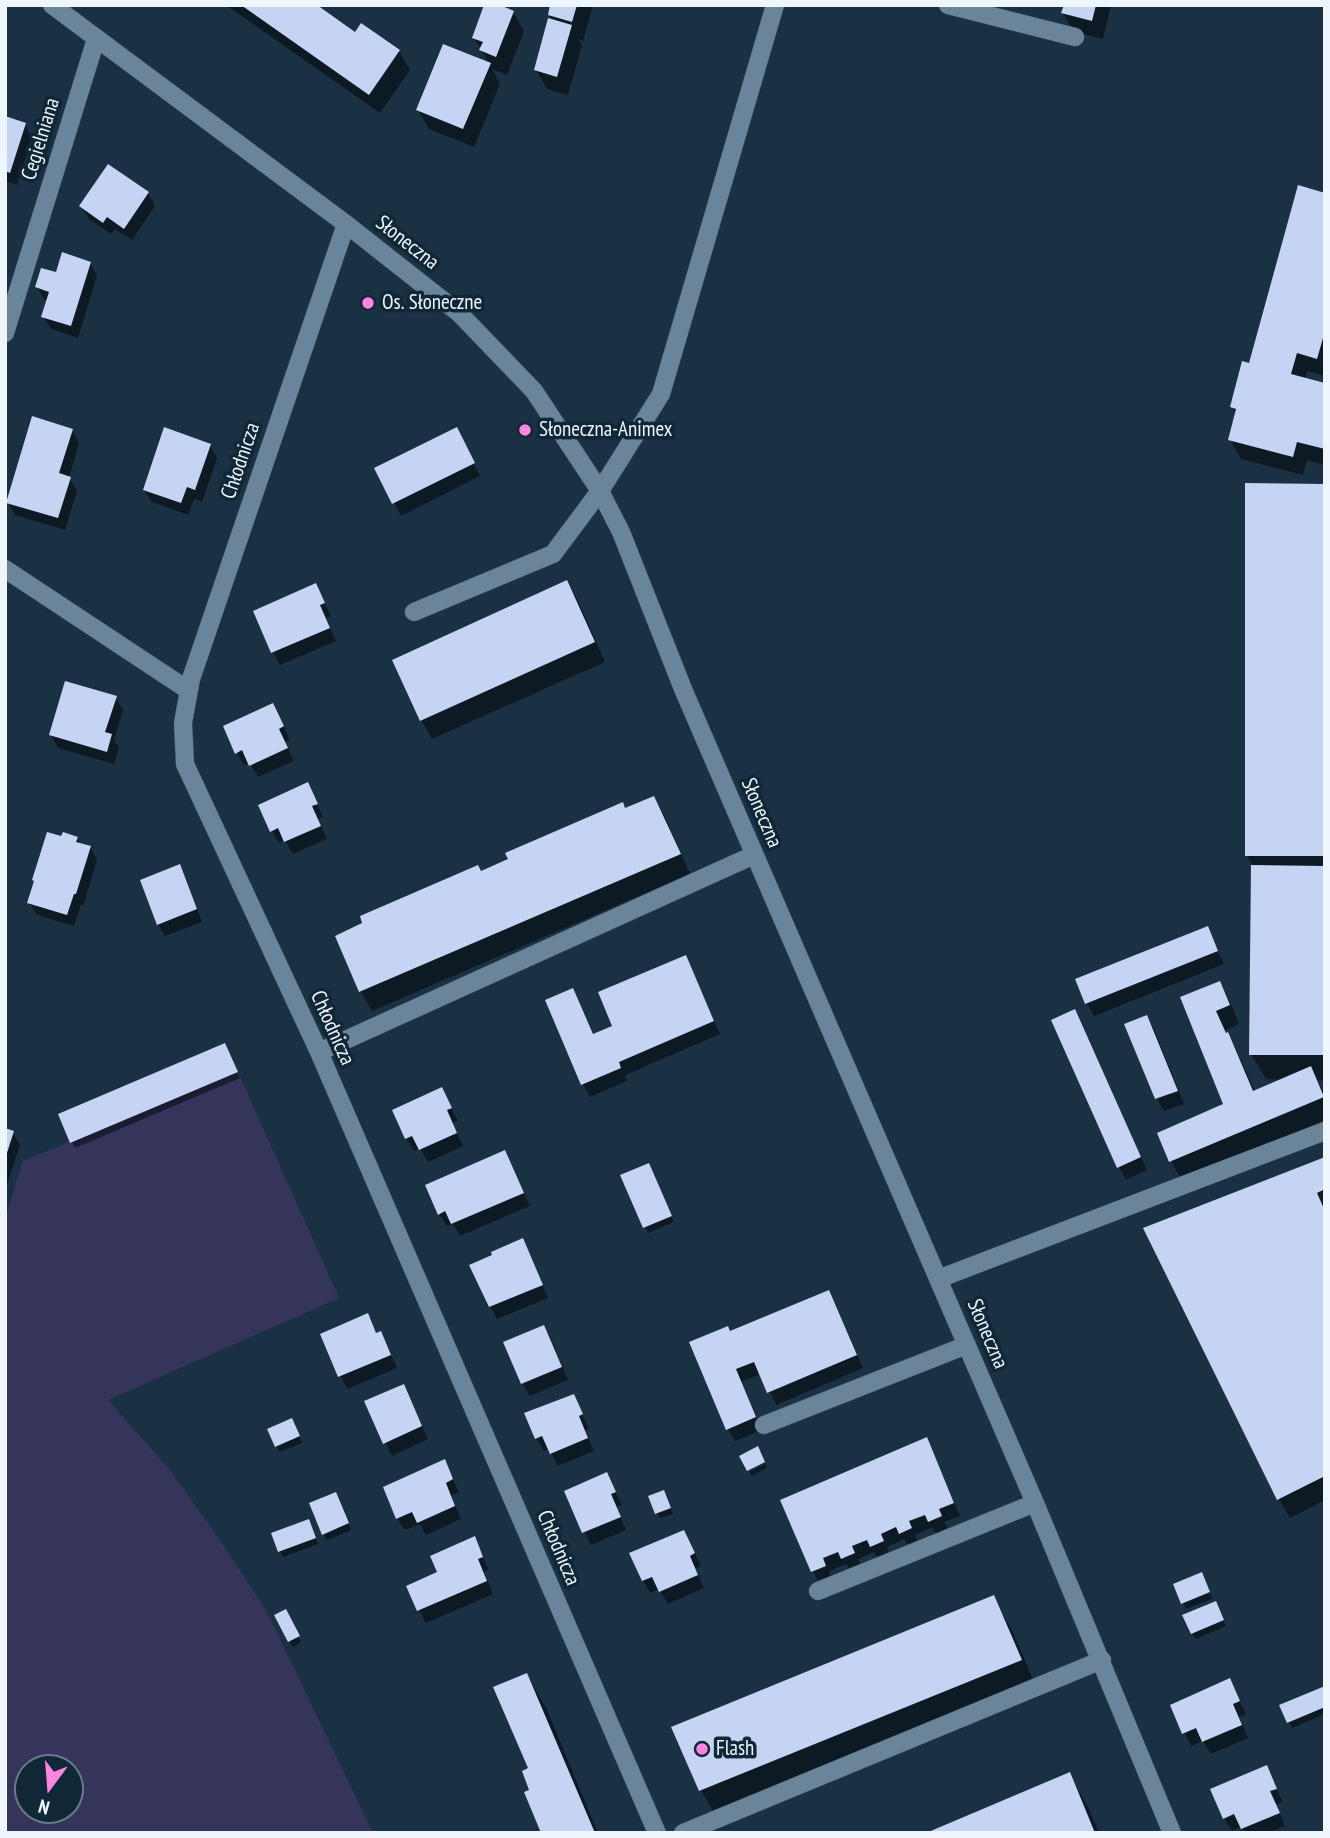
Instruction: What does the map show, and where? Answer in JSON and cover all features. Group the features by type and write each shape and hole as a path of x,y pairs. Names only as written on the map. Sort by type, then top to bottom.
{"street":[{"name":"Słoneczna","path":"52,5 346,224 459,313 534,391 600,491 621,532 683,689 1102,1660 1172,1833"},
{"path":"414,612 553,554 600,491 661,394 775,5"},
{"path":"948,5 1074,37"},
{"name":"Cegielniana","path":"5,333 96,38"},
{"name":"Chłodnicza","path":"346,224 188,690 183,723 186,764 319,1052 657,1833"},
{"path":"5,569 188,690"},
{"path":"319,1052 754,855"},
{"path":"938,1279 1325,1131"},
{"path":"764,1425 967,1345"},
{"path":"818,1591 1035,1503"},
{"path":"683,1833 1102,1660"}],"shaded area":[{"path":"238,1072 339,1298 108,1400 170,1470 266,1610 373,1833 5,1833 5,1219 23,1161"}],"building":[{"path":"241,5 317,5 355,32 361,23 400,50 369,95"},
{"path":"484,5 500,5 514,11 496,57 479,50 483,42 472,38"},
{"path":"550,5 577,5 572,22 548,15"},
{"path":"1064,5 1096,5 1092,21 1061,13"},
{"path":"548,18 572,25 557,77 534,70"},
{"path":"443,44 491,63 463,129 416,110"},
{"path":"5,116 26,123 10,173 5,171"},
{"path":"108,164 149,192 124,229 107,217 103,223 79,206"},
{"path":"1298,185 1325,193 1325,331 1317,359 1297,353 1291,374 1325,383 1325,449 1297,442 1293,457 1228,440 1236,409 1230,407 1242,361 1249,363"},
{"path":"62,252 91,262 71,326 41,317 49,292 35,287 41,268 56,272"},
{"path":"32,416 73,429 59,473 71,477 58,518 6,503"},
{"path":"164,427 211,444 195,490 187,487 181,503 143,490"},
{"path":"457,427 475,463 392,504 374,468"},
{"path":"1245,483 1325,484 1325,856 1245,856"},
{"path":"567,580 595,642 420,721 392,660"},
{"path":"316,583 325,603 320,605 330,628 271,653 253,611"},
{"path":"65,681 117,696 105,732 112,734 107,752 49,735"},
{"path":"273,703 284,726 279,729 288,748 249,766 242,750 235,754 223,726"},
{"path":"308,782 318,804 312,806 321,826 284,842 278,828 270,832 258,805"},
{"path":"654,796 681,854 359,992 335,936 362,923 360,916 478,865 481,871 508,859 505,853 623,802 625,808"},
{"path":"47,832 61,836 63,832 78,837 76,842 91,846 67,915 27,903"},
{"path":"180,864 197,909 157,925 140,880"},
{"path":"1251,865 1325,866 1325,1055 1249,1055"},
{"path":"1208,926 1218,951 1085,1004 1075,979"},
{"path":"686,955 714,1021 619,1062 621,1068 581,1085 545,1000 573,988 593,1034 612,1026 598,992"},
{"path":"1220,981 1230,1005 1216,1011 1253,1091 1311,1066 1324,1097 1169,1162 1157,1133 1223,1104 1180,997"},
{"path":"1075,1009 1141,1157 1117,1168 1051,1020"},
{"path":"1147,1015 1178,1091 1155,1099 1124,1024"},
{"path":"225,1043 238,1072 70,1143 58,1114"},
{"path":"442,1087 452,1108 447,1110 457,1133 419,1150 412,1136 405,1139 392,1110"},
{"path":"5,1128 14,1131 6,1156 5,1156"},
{"path":"505,1150 524,1193 451,1224 445,1211 438,1215 425,1185"},
{"path":"1325,1157 1325,1189 1317,1193 1325,1211 1325,1476 1277,1500 1143,1228"},
{"path":"649,1163 672,1216 643,1228 620,1175"},
{"path":"523,1238 543,1285 489,1307 469,1265"},
{"path":"829,1290 857,1355 767,1393 754,1362 736,1369 756,1417 726,1430 689,1342 728,1326 730,1331"},
{"path":"368,1313 376,1333 381,1331 391,1355 338,1377 320,1334"},
{"path":"544,1325 562,1367 521,1384 503,1342"},
{"path":"404,1384 422,1426 383,1444 364,1401"},
{"path":"574,1394 583,1414 579,1416 588,1438 550,1454 542,1436 535,1439 524,1413"},
{"path":"292,1418 300,1436 275,1447 267,1429"},
{"path":"927,1437 954,1503 939,1509 942,1516 928,1522 925,1515 909,1521 912,1528 899,1534 896,1527 881,1534 884,1541 870,1547 867,1540 852,1546 855,1553 841,1559 838,1552 823,1558 826,1566 811,1572 780,1500"},
{"path":"758,1446 765,1462 747,1471 739,1456"},
{"path":"445,1459 453,1479 446,1483 455,1506 417,1523 412,1512 396,1519 383,1487"},
{"path":"607,1472 616,1492 611,1494 621,1517 582,1533 564,1491"},
{"path":"664,1490 671,1508 655,1514 648,1496"},
{"path":"336,1492 349,1523 322,1535 309,1503"},
{"path":"309,1519 316,1538 278,1552 271,1533"},
{"path":"684,1530 695,1553 690,1556 698,1575 659,1592 652,1577 642,1581 629,1553"},
{"path":"475,1536 483,1557 478,1559 487,1581 417,1611 406,1586 437,1572 430,1556"},
{"path":"1202,1572 1210,1592 1181,1604 1173,1584"},
{"path":"994,1595 1022,1660 699,1791 671,1727"},
{"path":"1216,1601 1224,1620 1191,1634 1182,1615"},
{"path":"286,1609 300,1636 288,1642 274,1615"},
{"path":"527,1673 595,1833 541,1833 524,1792 529,1790 522,1771 528,1768 493,1687"},
{"path":"1230,1678 1240,1701 1233,1704 1242,1725 1202,1742 1196,1728 1182,1734 1170,1705"},
{"path":"1325,1686 1325,1707 1287,1723 1279,1705"},
{"path":"1267,1765 1277,1789 1270,1791 1280,1813 1241,1829 1234,1814 1223,1819 1210,1789"},
{"path":"1070,1772 1095,1833 926,1833"}],"place":[{"name":"Os. Słoneczne","path":"368,303"},
{"name":"Słoneczna-Animex","path":"525,430"},
{"name":"Flash","path":"702,1749"}]}
